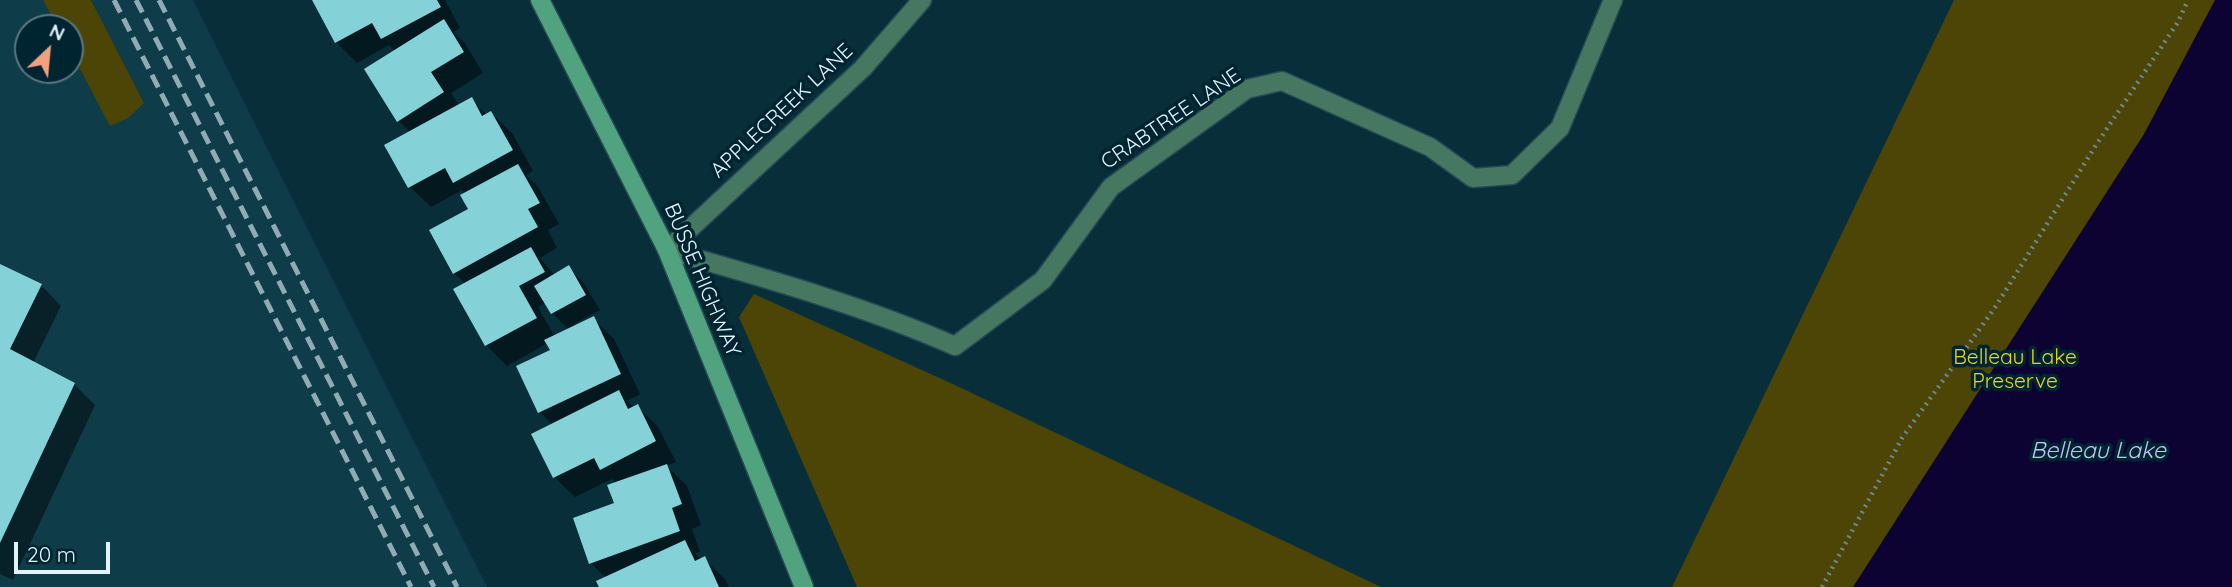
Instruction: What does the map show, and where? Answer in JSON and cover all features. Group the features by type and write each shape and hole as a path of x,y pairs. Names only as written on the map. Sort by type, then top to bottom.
{"main road":[{"name":"BUSSE HIGHWAY","path":"540,0 667,250 804,587"}],"street":[{"name":"APPLECREEK LANE","path":"667,250 863,68 922,0"},
{"name":"CRABTREE LANE","path":"667,250 804,289 905,324 955,346 1043,280 1111,187 1247,89 1282,81 1430,147 1473,178 1512,175 1560,128 1614,0"}],"path":[{"path":"1822,587 1902,438 1996,306 2098,142 2178,22 2188,0"}],"shaded area":[{"path":"0,0 43,0 50,14 14,14 14,84 84,84 84,76 111,126 144,103 91,0 193,0 487,587 0,587"}],"green space":[{"path":"43,0 91,0 144,103 128,118 110,126 84,77 84,14 50,14"},
{"name":"Belleau Lake Preserve","path":"1954,0 2232,0 2232,587 1672,587"},
{"path":"754,294 955,385 1381,587 857,587 739,317"}],"water":[{"name":"Belleau Lake","path":"2215,0 2232,0 2232,587 1853,587 2144,134"}],"building":[{"path":"312,0 437,0 441,7 381,39 372,23 335,43"},
{"path":"444,19 464,52 431,72 444,92 397,122 364,69"},
{"path":"472,97 482,116 491,111 513,150 453,183 445,168 408,188 384,145"},
{"path":"518,164 540,203 528,209 538,227 453,274 429,230 468,209 460,195"},
{"path":"531,247 545,272 519,286 537,318 485,346 453,289"},
{"path":"0,264 42,284 10,349 75,383 0,543"},
{"path":"569,265 586,295 551,314 534,286"},
{"path":"594,316 621,374 538,413 516,366 550,350 544,340"},
{"path":"619,390 628,409 638,404 656,441 600,470 594,458 553,478 531,434"},
{"path":"667,464 682,504 672,508 680,531 589,564 573,518 614,503 607,485"},
{"path":"685,540 695,561 705,556 719,587 599,587 596,581"}],"railway":[{"path":"114,0 411,587"},
{"path":"136,0 434,587"},
{"path":"159,0 457,587"}]}
